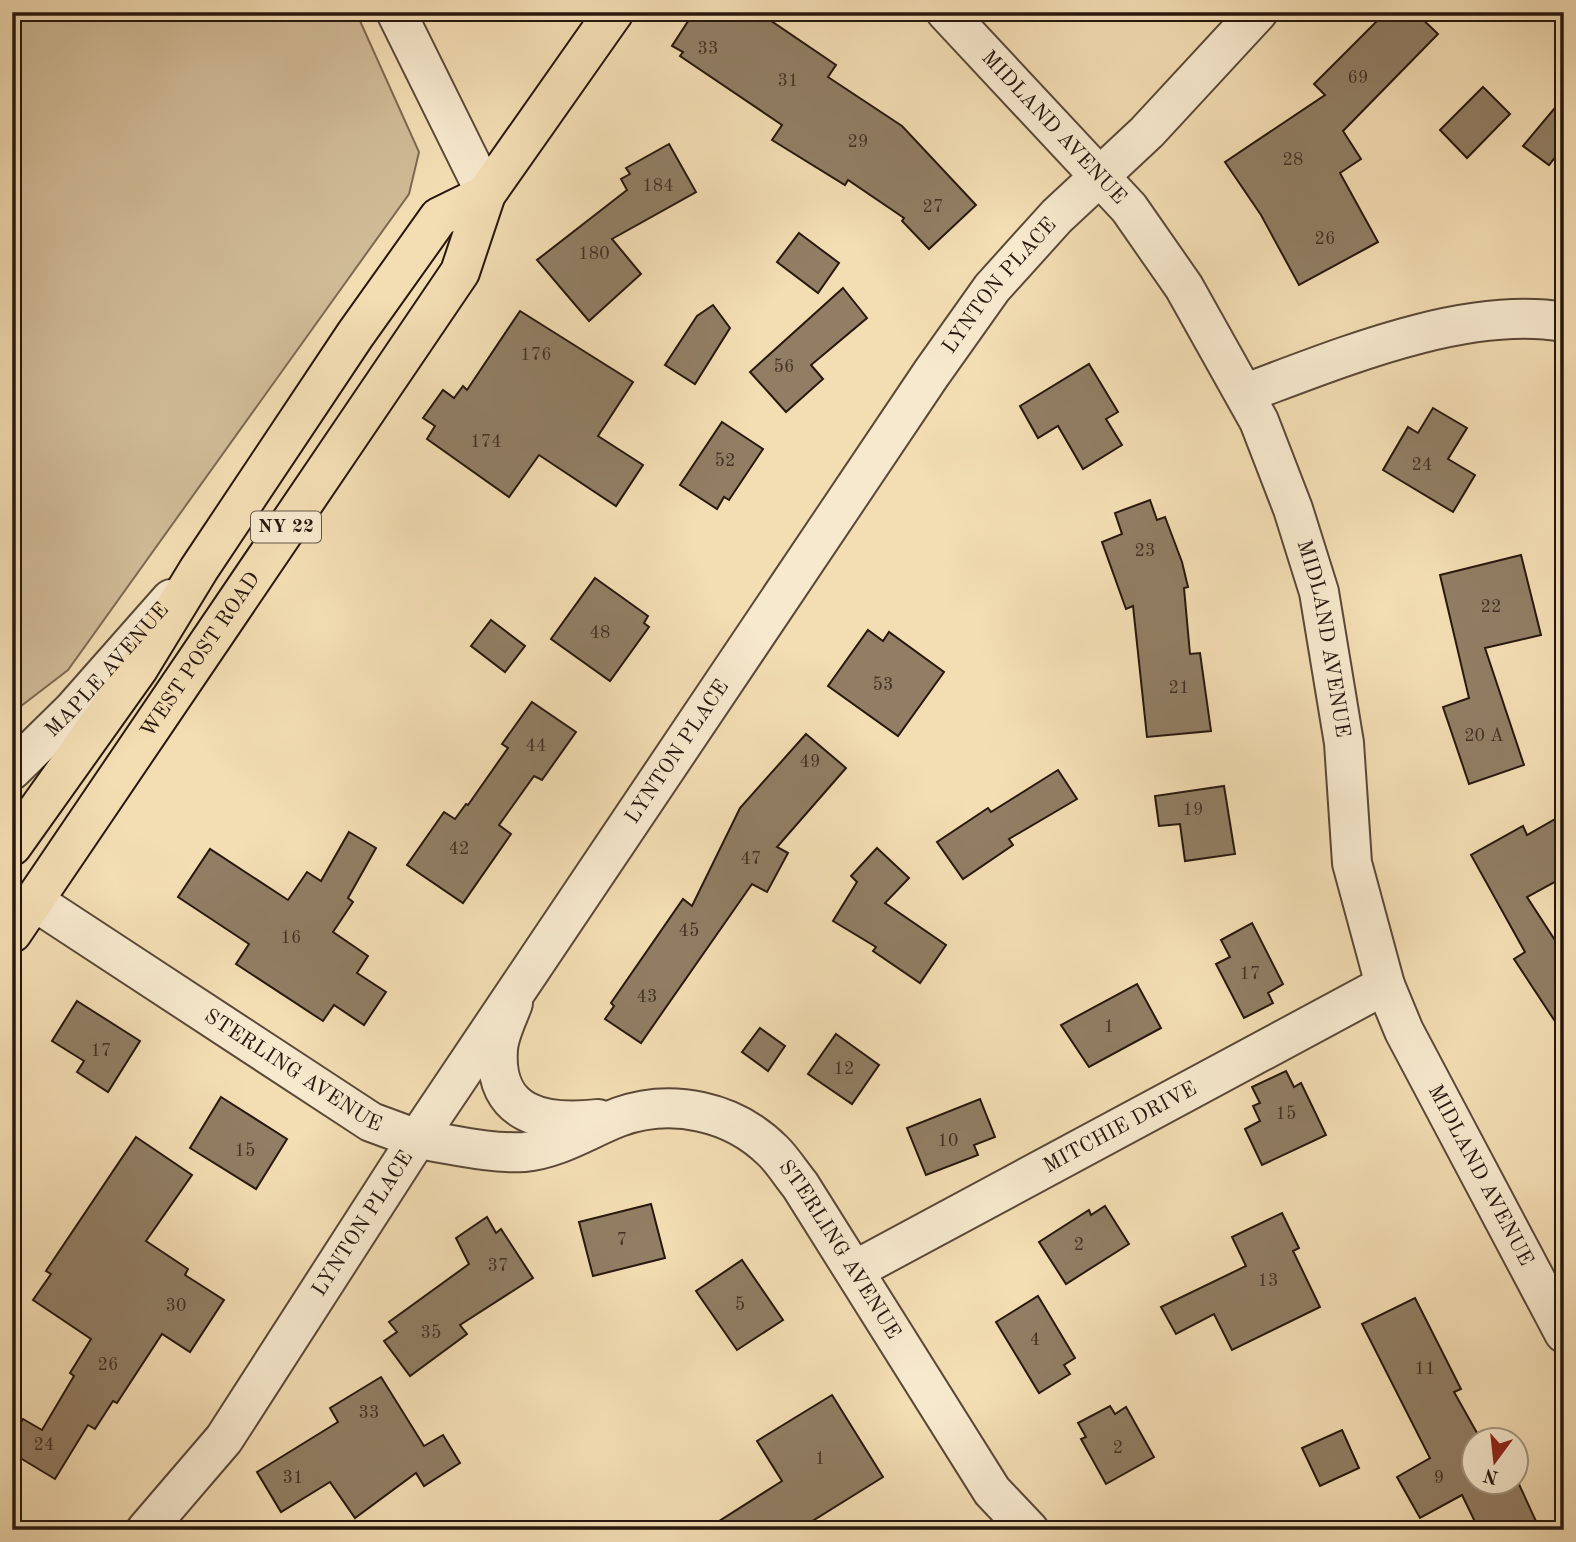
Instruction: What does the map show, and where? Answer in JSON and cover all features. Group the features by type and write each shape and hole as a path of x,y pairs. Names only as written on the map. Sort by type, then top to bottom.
{"main road":[{"name":"WEST POST ROAD","path":"12,933 23,906 460,272 486,194 614,12"},
{"name":"WEST POST ROAD","path":"12,846 138,669 199,569 355,335 439,217 486,194"}],"street":[{"path":"396,12 486,194"},
{"name":"MIDLAND AVENUE","path":"946,12 1129,208 1184,287 1246,393 1293,509 1319,592 1343,743 1352,863 1385,985 1404,1031 1564,1333"},
{"name":"LYNTON PLACE","path":"146,1530 224,1439 417,1139 984,299 1057,216 1147,132 1258,12"},
{"path":"1246,393 1331,362 1439,329 1507,321 1564,322"},
{"name":"MAPLE AVENUE","path":"12,770 199,569"},
{"path":"12,749 47,735"},
{"name":"STERLING AVENUE","path":"23,906 371,1122 417,1139 524,1152 550,1147 621,1117"},
{"name":"MITCHIE DRIVE","path":"855,1270 1385,985"},
{"name":"STERLING AVENUE","path":"516,994 498,1047 499,1070 512,1101 524,1113 548,1120 572,1122 621,1117 653,1109 692,1110 722,1116 757,1136 775,1152 800,1185 855,1270 992,1491 1029,1530"},
{"path":"991,1530 995,1520 992,1491"}],"shaded area":[{"path":"12,12 356,12 419,152 409,194 68,670 12,713"}],"building":[{"path":"694,12 758,12 836,65 828,77 902,126 976,205 929,249 902,221 904,218 848,180 845,185 772,140 782,125 680,56 683,52 672,46"},
{"path":"1386,12 1415,12 1438,34 1343,131 1361,159 1340,173 1378,242 1299,285 1261,215 1225,162 1325,95 1314,84"},
{"path":"1483,87 1510,114 1467,158 1440,130"},
{"path":"1564,97 1564,146 1549,165 1523,146"},
{"path":"669,144 696,192 612,239 641,274 589,321 537,260 627,190 621,179 630,174 626,168"},
{"path":"799,233 839,263 818,293 777,262"},
{"path":"843,288 867,318 811,365 823,379 786,412 750,372"},
{"path":"713,305 730,328 695,384 665,365 697,316"},
{"path":"520,311 633,382 598,436 643,465 616,506 539,455 509,497 427,439 435,426 423,418 443,390 454,398 463,386 467,390"},
{"path":"1089,364 1118,412 1106,419 1122,445 1083,469 1058,426 1038,438 1020,406"},
{"path":"1433,408 1467,428 1448,459 1475,475 1453,512 1383,470 1408,427 1418,433"},
{"path":"722,422 763,449 729,500 724,497 717,509 680,485"},
{"path":"1150,500 1157,520 1165,517 1182,562 1188,587 1184,588 1190,654 1200,653 1211,731 1147,737 1133,606 1126,609 1102,542 1122,534 1115,513"},
{"path":"1521,555 1541,635 1485,648 1524,765 1469,784 1443,707 1469,698 1440,575"},
{"path":"595,578 648,616 644,623 649,627 610,681 551,639"},
{"path":"491,620 525,646 505,672 471,646"},
{"path":"868,630 883,641 889,632 944,672 898,736 828,686"},
{"path":"532,702 576,732 542,780 534,776 499,825 511,834 463,903 407,865 444,812 455,819 466,804 468,805 508,748 502,744"},
{"path":"806,734 846,768 777,847 788,853 767,892 752,884 641,1043 605,1019 614,1006 611,1003 683,899 692,906 740,808"},
{"path":"1058,770 1077,799 1009,839 1013,845 963,879 937,842 988,808 991,812"},
{"path":"1224,786 1235,854 1185,861 1180,824 1159,826 1155,796"},
{"path":"1564,814 1564,877 1527,897 1564,954 1564,1035 1514,959 1525,952 1471,855 1523,826 1527,835"},
{"path":"349,832 376,848 348,898 353,902 333,932 368,956 357,973 386,992 364,1025 334,1005 323,1021 236,964 249,944 178,897 210,849 288,900 307,872 321,881"},
{"path":"877,848 909,878 885,903 946,945 920,983 873,951 876,947 833,921 857,882 851,876"},
{"path":"1252,923 1283,984 1268,993 1273,1003 1244,1018 1216,964 1230,957 1221,940"},
{"path":"1137,984 1161,1028 1089,1067 1061,1025"},
{"path":"77,1001 140,1041 108,1092 77,1072 84,1061 52,1041"},
{"path":"760,1028 785,1046 768,1071 742,1052"},
{"path":"836,1034 879,1065 852,1104 808,1074"},
{"path":"1286,1071 1294,1087 1301,1083 1326,1135 1262,1165 1245,1129 1260,1121 1253,1106 1260,1103 1252,1087"},
{"path":"221,1097 287,1139 256,1189 190,1148"},
{"path":"980,1099 995,1137 974,1145 978,1155 926,1175 907,1128"},
{"path":"136,1137 192,1175 146,1241 188,1269 185,1275 224,1300 190,1352 162,1334 117,1403 113,1401 95,1429 88,1425 55,1479 12,1453 12,1436 23,1419 42,1430 74,1376 70,1373 91,1339 33,1300 51,1274 46,1271"},
{"path":"651,1204 665,1258 593,1276 579,1222"},
{"path":"1105,1206 1129,1244 1066,1284 1039,1242 1089,1210 1091,1215"},
{"path":"1282,1213 1299,1248 1293,1251 1320,1307 1232,1350 1214,1314 1176,1334 1161,1307 1246,1266 1232,1237"},
{"path":"487,1217 496,1233 501,1229 533,1278 460,1325 467,1334 410,1376 384,1341 397,1332 389,1322 469,1264 456,1238"},
{"path":"742,1260 783,1320 737,1350 696,1291"},
{"path":"1038,1296 1075,1358 1064,1365 1070,1374 1039,1393 996,1322"},
{"path":"1415,1298 1461,1389 1454,1392 1473,1426 1460,1426 1460,1496 1420,1518 1397,1477 1430,1458 1362,1324"},
{"path":"381,1377 424,1446 443,1435 460,1463 424,1486 416,1473 355,1518 330,1482 281,1512 257,1472 338,1422 330,1408"},
{"path":"832,1395 883,1477 798,1530 705,1530 782,1481 757,1441"},
{"path":"1110,1406 1115,1414 1126,1407 1154,1457 1106,1484 1081,1439 1086,1437 1078,1423"},
{"path":"1342,1430 1359,1468 1320,1486 1302,1448"},
{"path":"1462,1496 1524,1496 1540,1530 1479,1530"}]}
